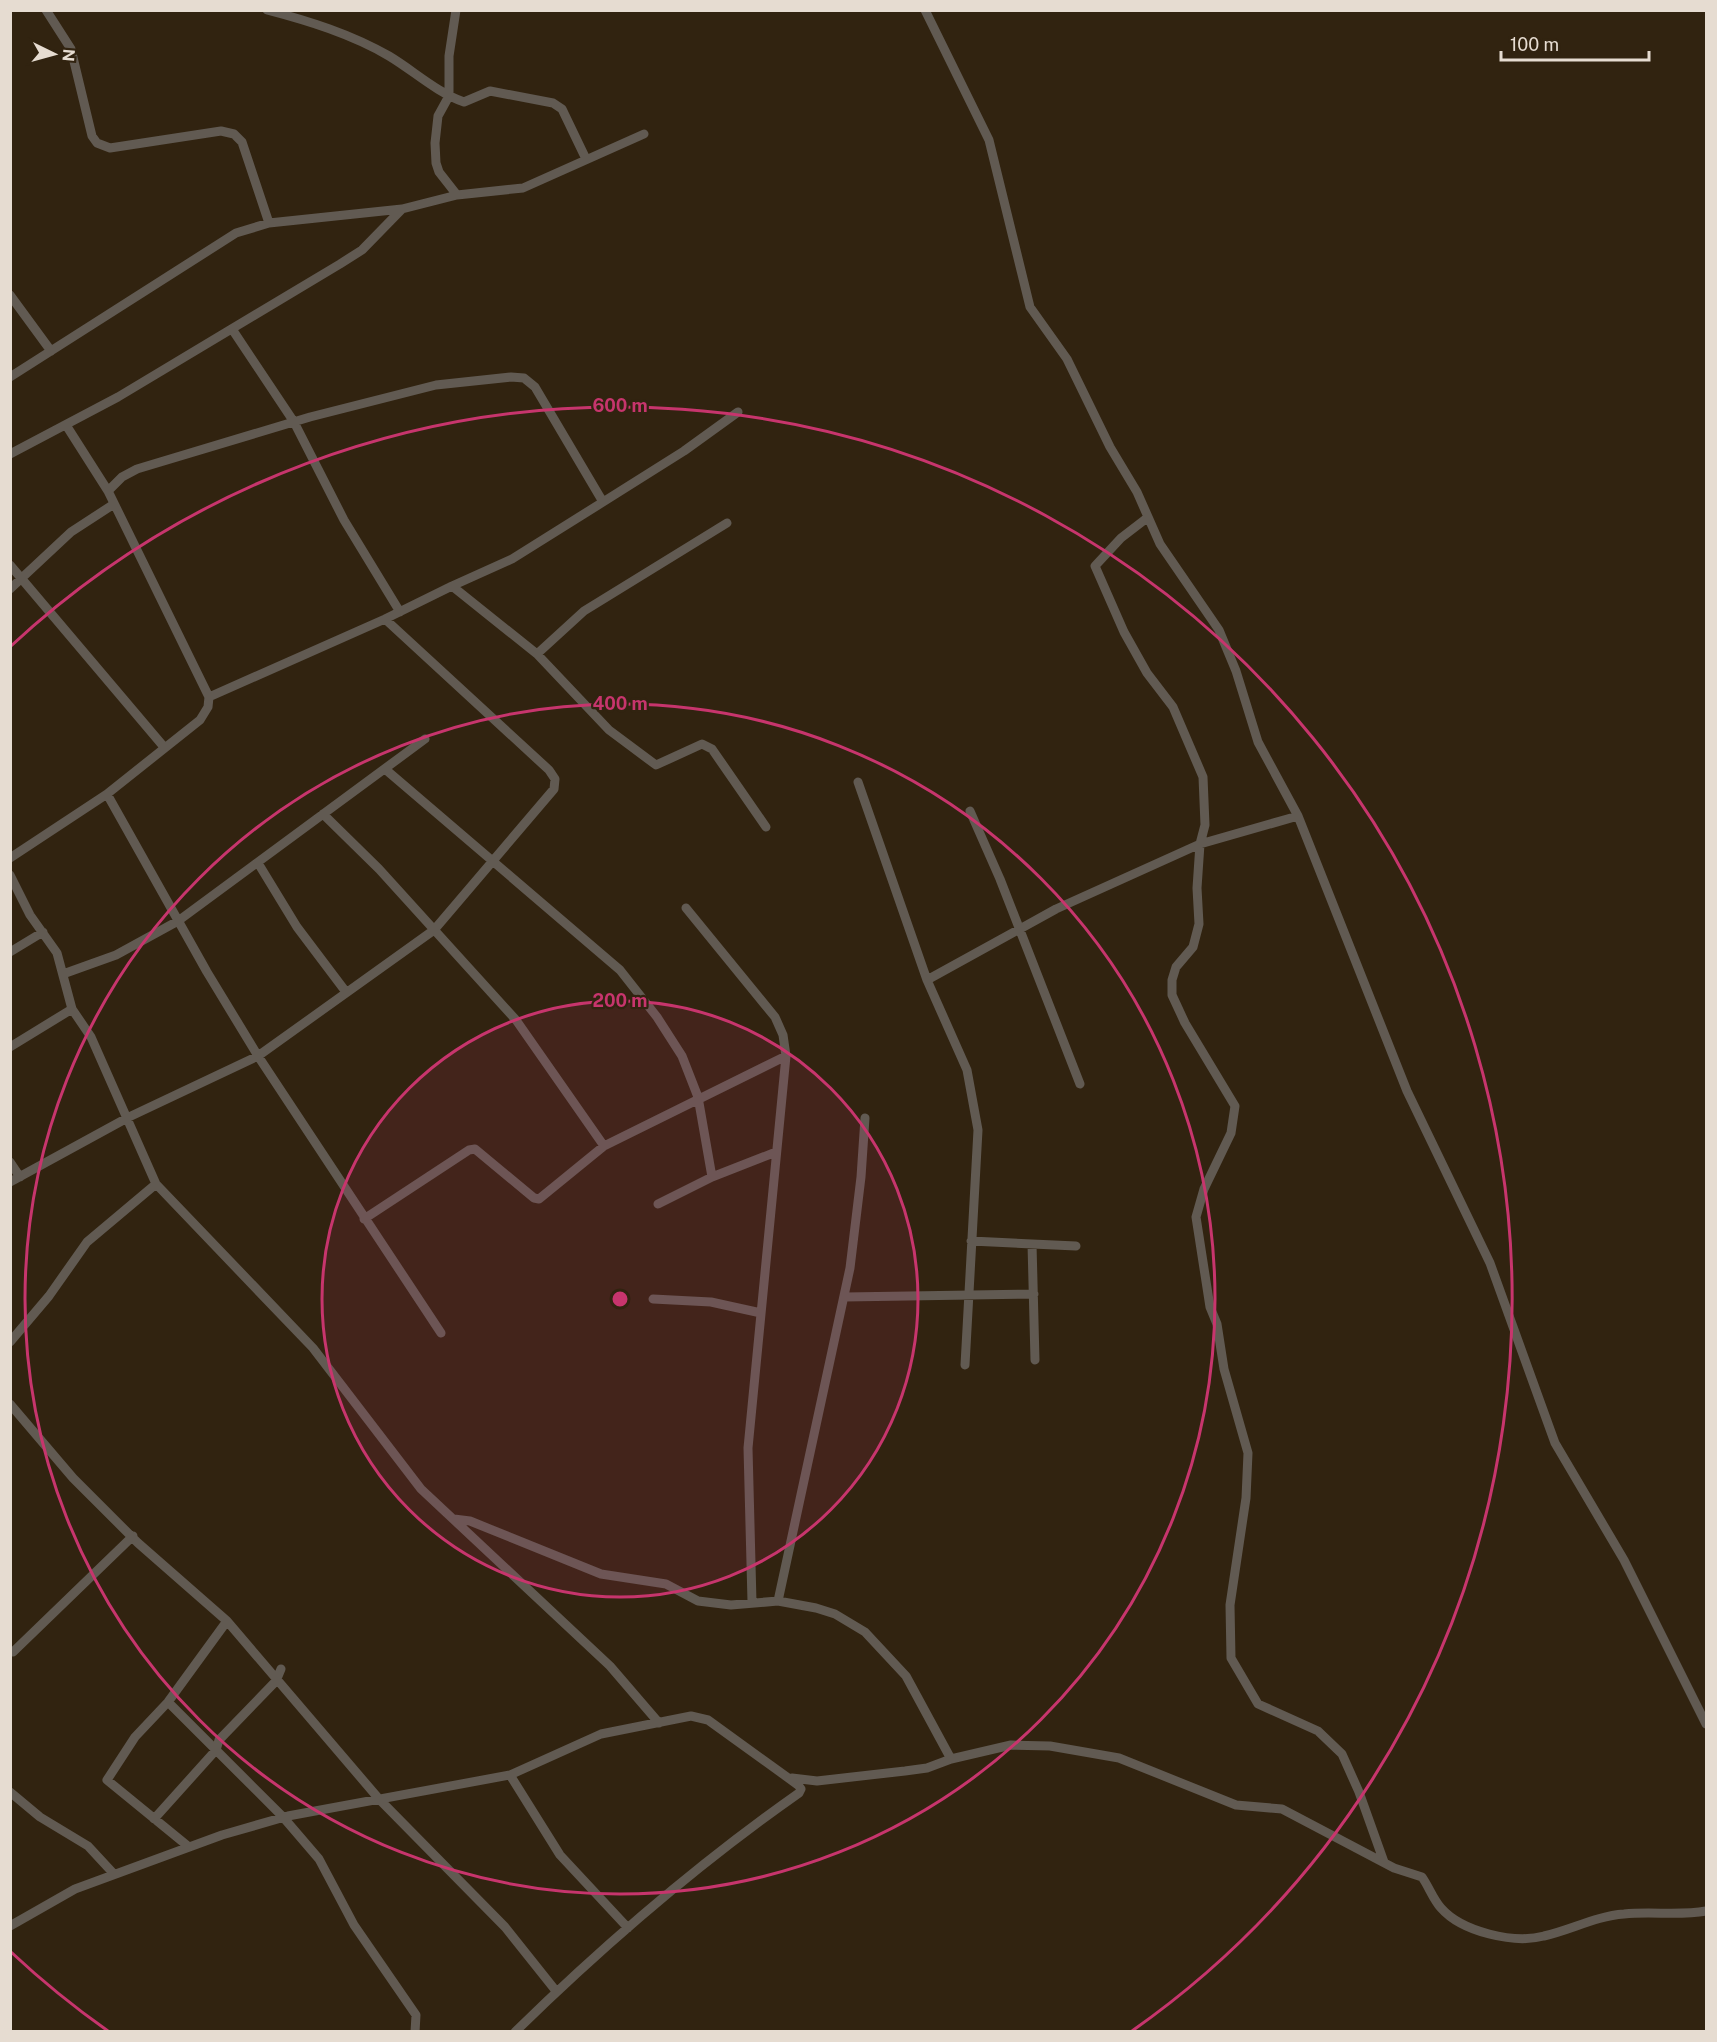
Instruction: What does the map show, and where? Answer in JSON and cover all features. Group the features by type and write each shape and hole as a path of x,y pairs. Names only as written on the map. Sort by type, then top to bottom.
{"street":[{"path":"46,10 71,49 96,143 110,148 210,133 234,134 242,142 269,223"},
{"path":"267,10 356,39 388,56 449,96 464,102 490,91 553,103 562,109 586,159"},
{"path":"456,10 449,56 449,96 438,116 436,163 439,172 457,195"},
{"path":"925,10 989,140 1030,307 1067,359 1110,447 1137,492 1147,518 1174,567 1219,630 1236,671 1258,742 1298,816 1407,1091 1490,1263 1555,1443 1624,1560 1707,1724"},
{"path":"10,377 236,233 269,223 402,208 457,195 523,188 644,134"},
{"path":"10,454 66,425 232,329 362,250 402,208"},
{"path":"10,295 51,351"},
{"path":"232,329 294,422 344,520 400,612"},
{"path":"108,491 122,477 137,469 294,422 436,385 525,378 535,387 603,502"},
{"path":"209,697 386,619 512,559 684,451 738,412"},
{"path":"10,858 107,794 200,720 208,707 209,697 108,491 66,425"},
{"path":"10,589 71,532 114,504"},
{"path":"1147,518 1097,562 1096,570 1124,632 1147,673 1173,707 1203,777 1205,825 1200,844 1197,936 1193,947 1176,967 1172,980 1172,995 1185,1023 1235,1106 1231,1132 1204,1190 1196,1217 1210,1307 1217,1324 1224,1369 1248,1453 1245,1498 1230,1605 1231,1658 1257,1704 1318,1731 1342,1754 1359,1792 1384,1862"},
{"path":"537,654 584,611 727,523"},
{"path":"10,565 164,747"},
{"path":"452,586 537,654 609,730 656,765 702,744 712,749 766,827"},
{"path":"10,1182 129,1117 258,1056 434,930 554,789 555,779 549,770 386,619"},
{"path":"63,974 116,955 178,921 425,739"},
{"path":"385,769 620,970 657,1017 682,1056 698,1097 712,1177"},
{"path":"858,782 927,980 967,1070 974,1098 978,1130 967,1295 965,1365"},
{"path":"107,794 178,921 258,1056 441,1333"},
{"path":"970,811 1000,879 1080,1084"},
{"path":"323,814 516,1020 604,1146"},
{"path":"927,980 1056,909 1200,844 1298,816"},
{"path":"258,863 297,927 346,992"},
{"path":"10,875 30,915 57,954 72,1009 92,1037 129,1117 156,1184 313,1348 421,1489 497,1563 610,1666 659,1723"},
{"path":"686,908 775,1017 783,1035 786,1056 748,1448 752,1602"},
{"path":"10,952 43,932"},
{"path":"10,1047 72,1009"},
{"path":"364,1219 469,1150 480,1152 534,1198 539,1199 604,1146 698,1097 786,1056"},
{"path":"778,1601 845,1297 861,1177 865,1118"},
{"path":"658,1204 712,1177 776,1152"},
{"path":"10,1162 20,1177"},
{"path":"11,1339 50,1296 87,1242 156,1184"},
{"path":"971,1241 1076,1246"},
{"path":"1032,1244 1035,1360"},
{"path":"845,1297 1034,1294"},
{"path":"653,1299 711,1302 761,1313"},
{"path":"10,1404 73,1478 227,1621 379,1799 505,1927 556,1991"},
{"path":"454,1519 470,1521 601,1574 666,1584 698,1601 731,1605 778,1601 835,1614 865,1632 906,1676 951,1759"},
{"path":"13,1652 133,1536"},
{"path":"189,1847 107,1780 135,1737 168,1702 227,1621"},
{"path":"154,1819 216,1750 219,1740 276,1681 281,1669"},
{"path":"168,1702 283,1817 319,1860 354,1925 416,2015 415,2031"},
{"path":"10,1926 75,1889 113,1873 283,1817 510,1775 601,1734 659,1723 699,1717 798,1785 799,1792 740,1835 628,1928 556,1991 515,2031"},
{"path":"788,1777 817,1781 927,1768 951,1759 1011,1744 1025,1744 1119,1758 1184,1782 1214,1798 1236,1805 1282,1809 1394,1868 1422,1877 1439,1907 1450,1917 1495,1935 1542,1937 1593,1920 1624,1914 1680,1915 1707,1911"},
{"path":"510,1775 560,1856 628,1928"},
{"path":"10,1792 40,1817 88,1846 113,1873"}]}
